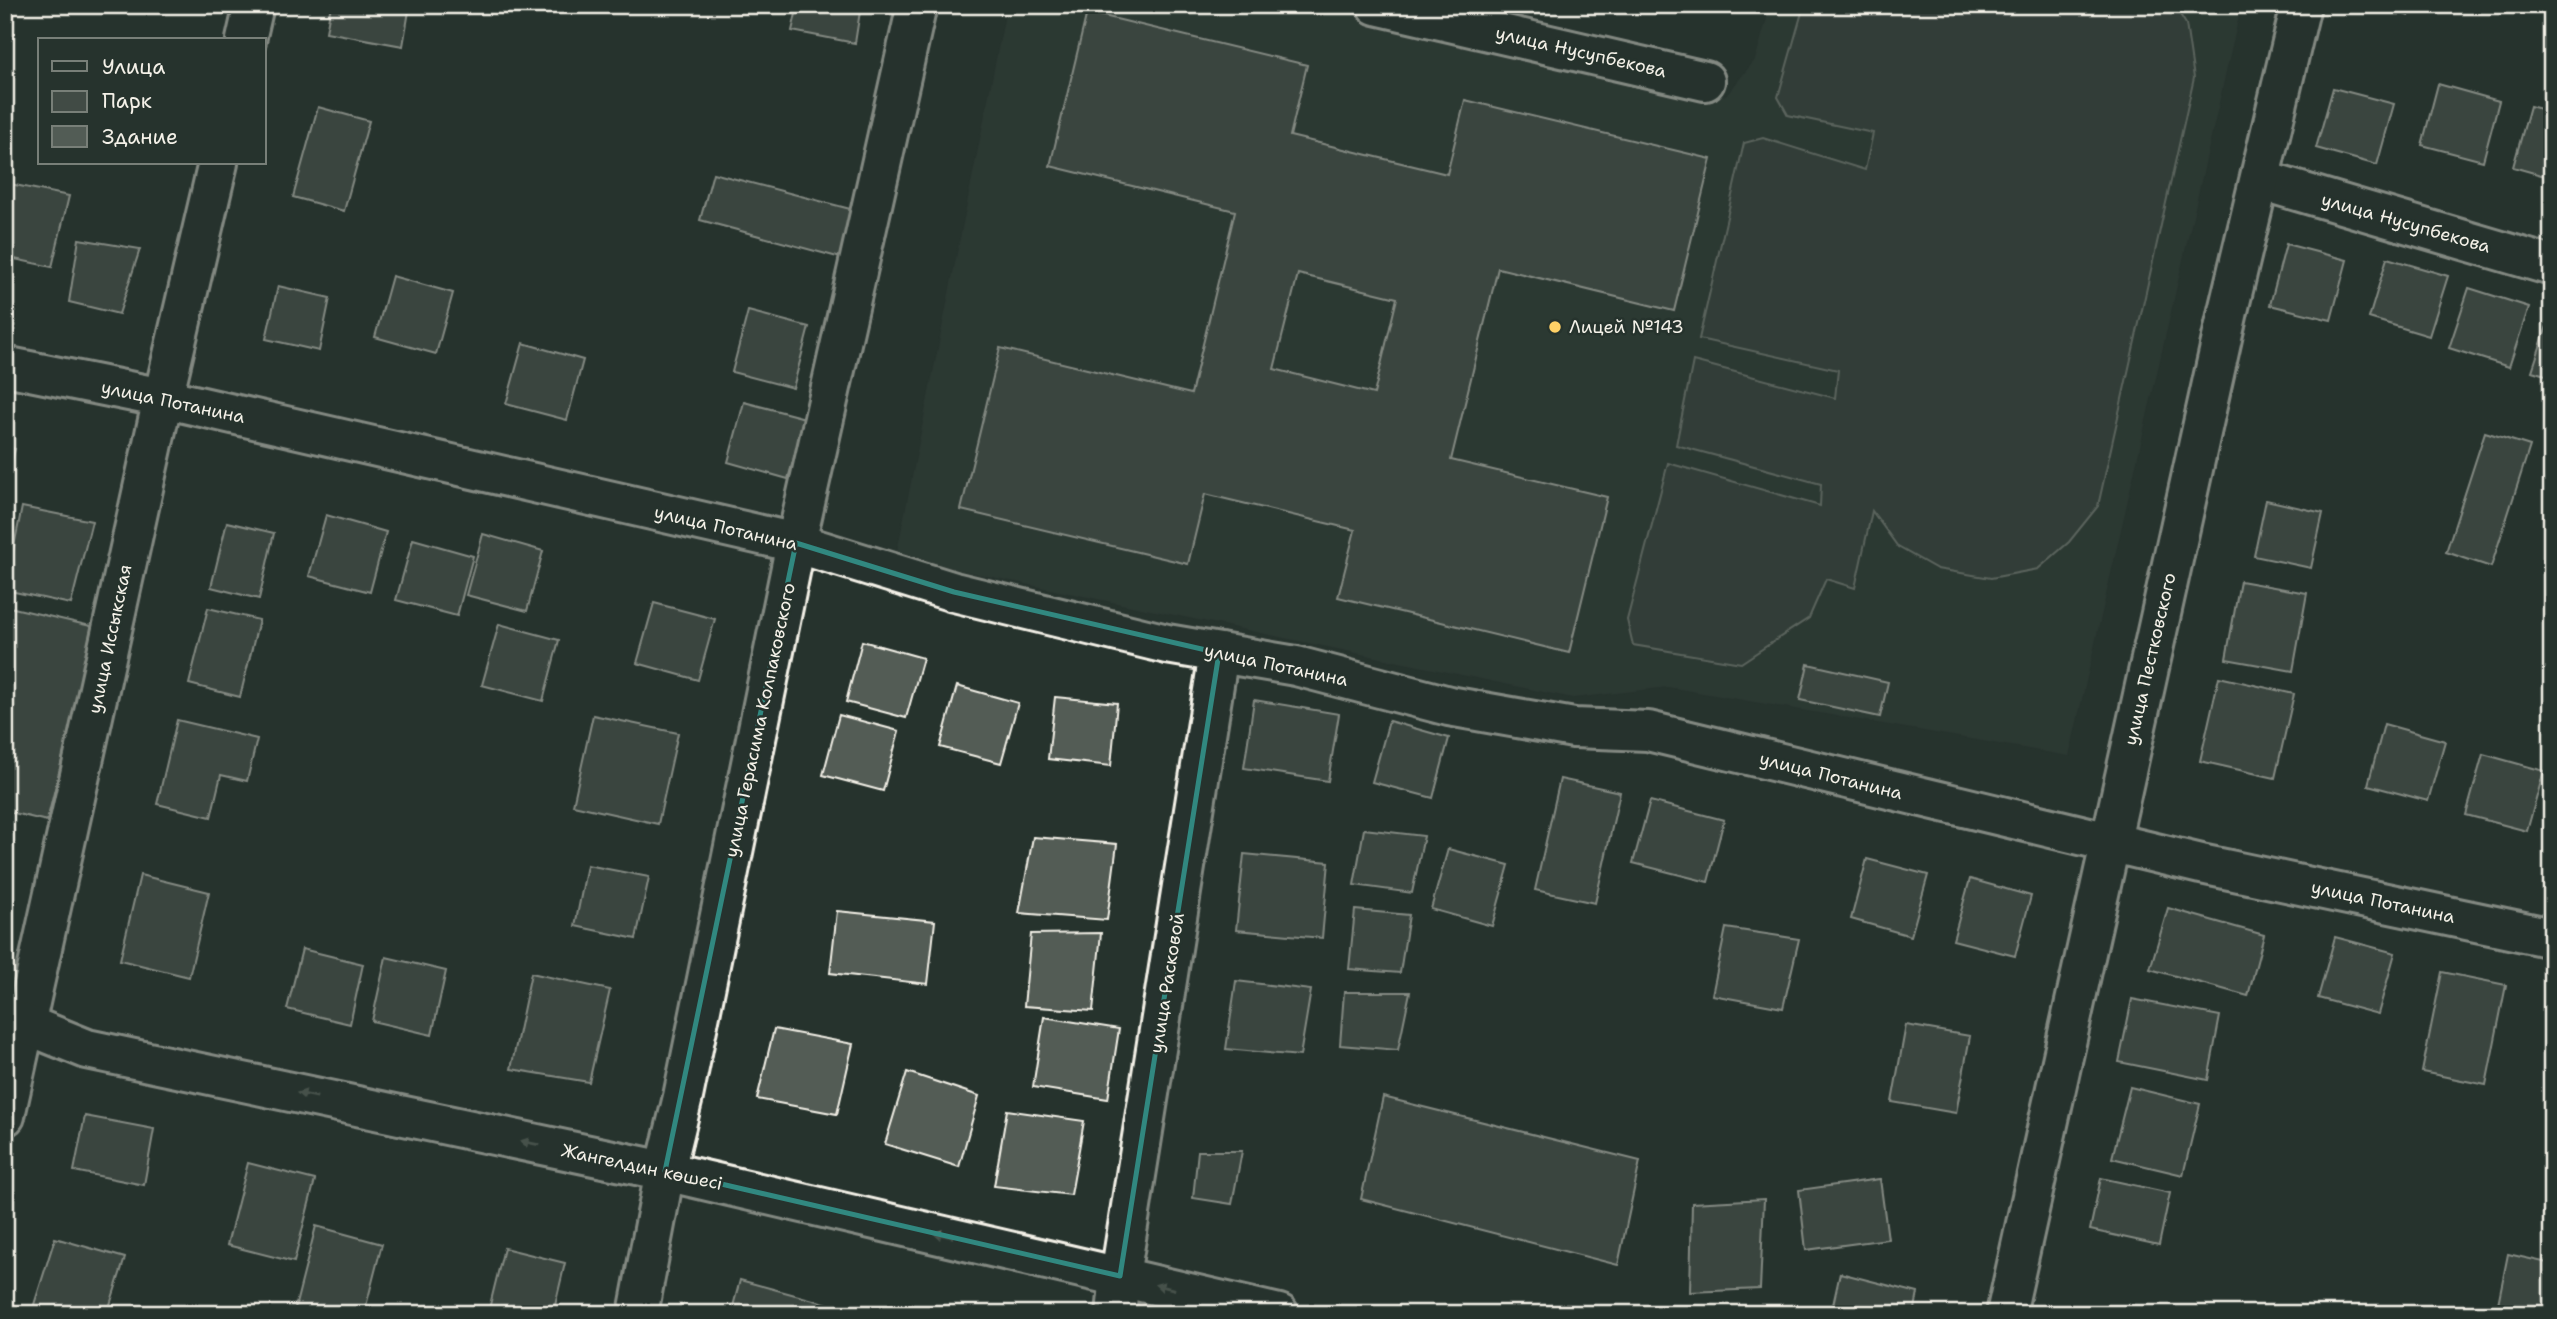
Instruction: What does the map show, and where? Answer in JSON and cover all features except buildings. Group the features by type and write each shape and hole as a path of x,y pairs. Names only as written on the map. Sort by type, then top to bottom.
{"street":[{"path":"246,38 254,5"},
{"name":"улица Герасима Колпаковского","path":"638,1314 665,1171 796,543 916,5"},
{"name":"улица Нусупбекова","path":"1376,5 1705,81"},
{"name":"улица Пестковского","path":"2006,1314 2228,311 2301,5"},
{"name":"улица Иссыкская","path":"5,1116 15,1022 218,164"},
{"name":"улица Нусупбекова","path":"2260,180 2552,266"},
{"name":"улица Потанина","path":"5,366 163,398 796,543 954,592 1167,644 1296,666 1449,706 1574,727 1648,732 2109,843 2552,938"},
{"name":"улица Расковой","path":"1116,1314 1219,653"},
{"name":"Жангелдин көшесі","path":"15,1022 87,1049 665,1171 1279,1314"}],"highlighted area":[{"path":"796,543 954,592 1219,653 1120,1276 665,1171"}],"shaded area":[{"name":"Лицей №143","path":"1007,5 1341,5 1726,96 1755,60 1771,5 2239,5 2241,7 2069,756 1668,687 1573,698 896,557"}],"green space":[{"path":"1804,5 2174,5 2186,24 2194,78 2098,506 2069,542 2038,569 1991,578 1937,569 1898,547 1872,511 1855,588 1826,579 1809,618 1741,663 1633,645 1627,620 1668,463 1820,506 1821,484 1676,445 1693,361 1835,398 1838,370 1699,339 1744,143 1763,138 1865,170 1873,133 1788,115 1778,97"}],"place":[{"name":"Лицей №143","path":"1555,327"}]}
